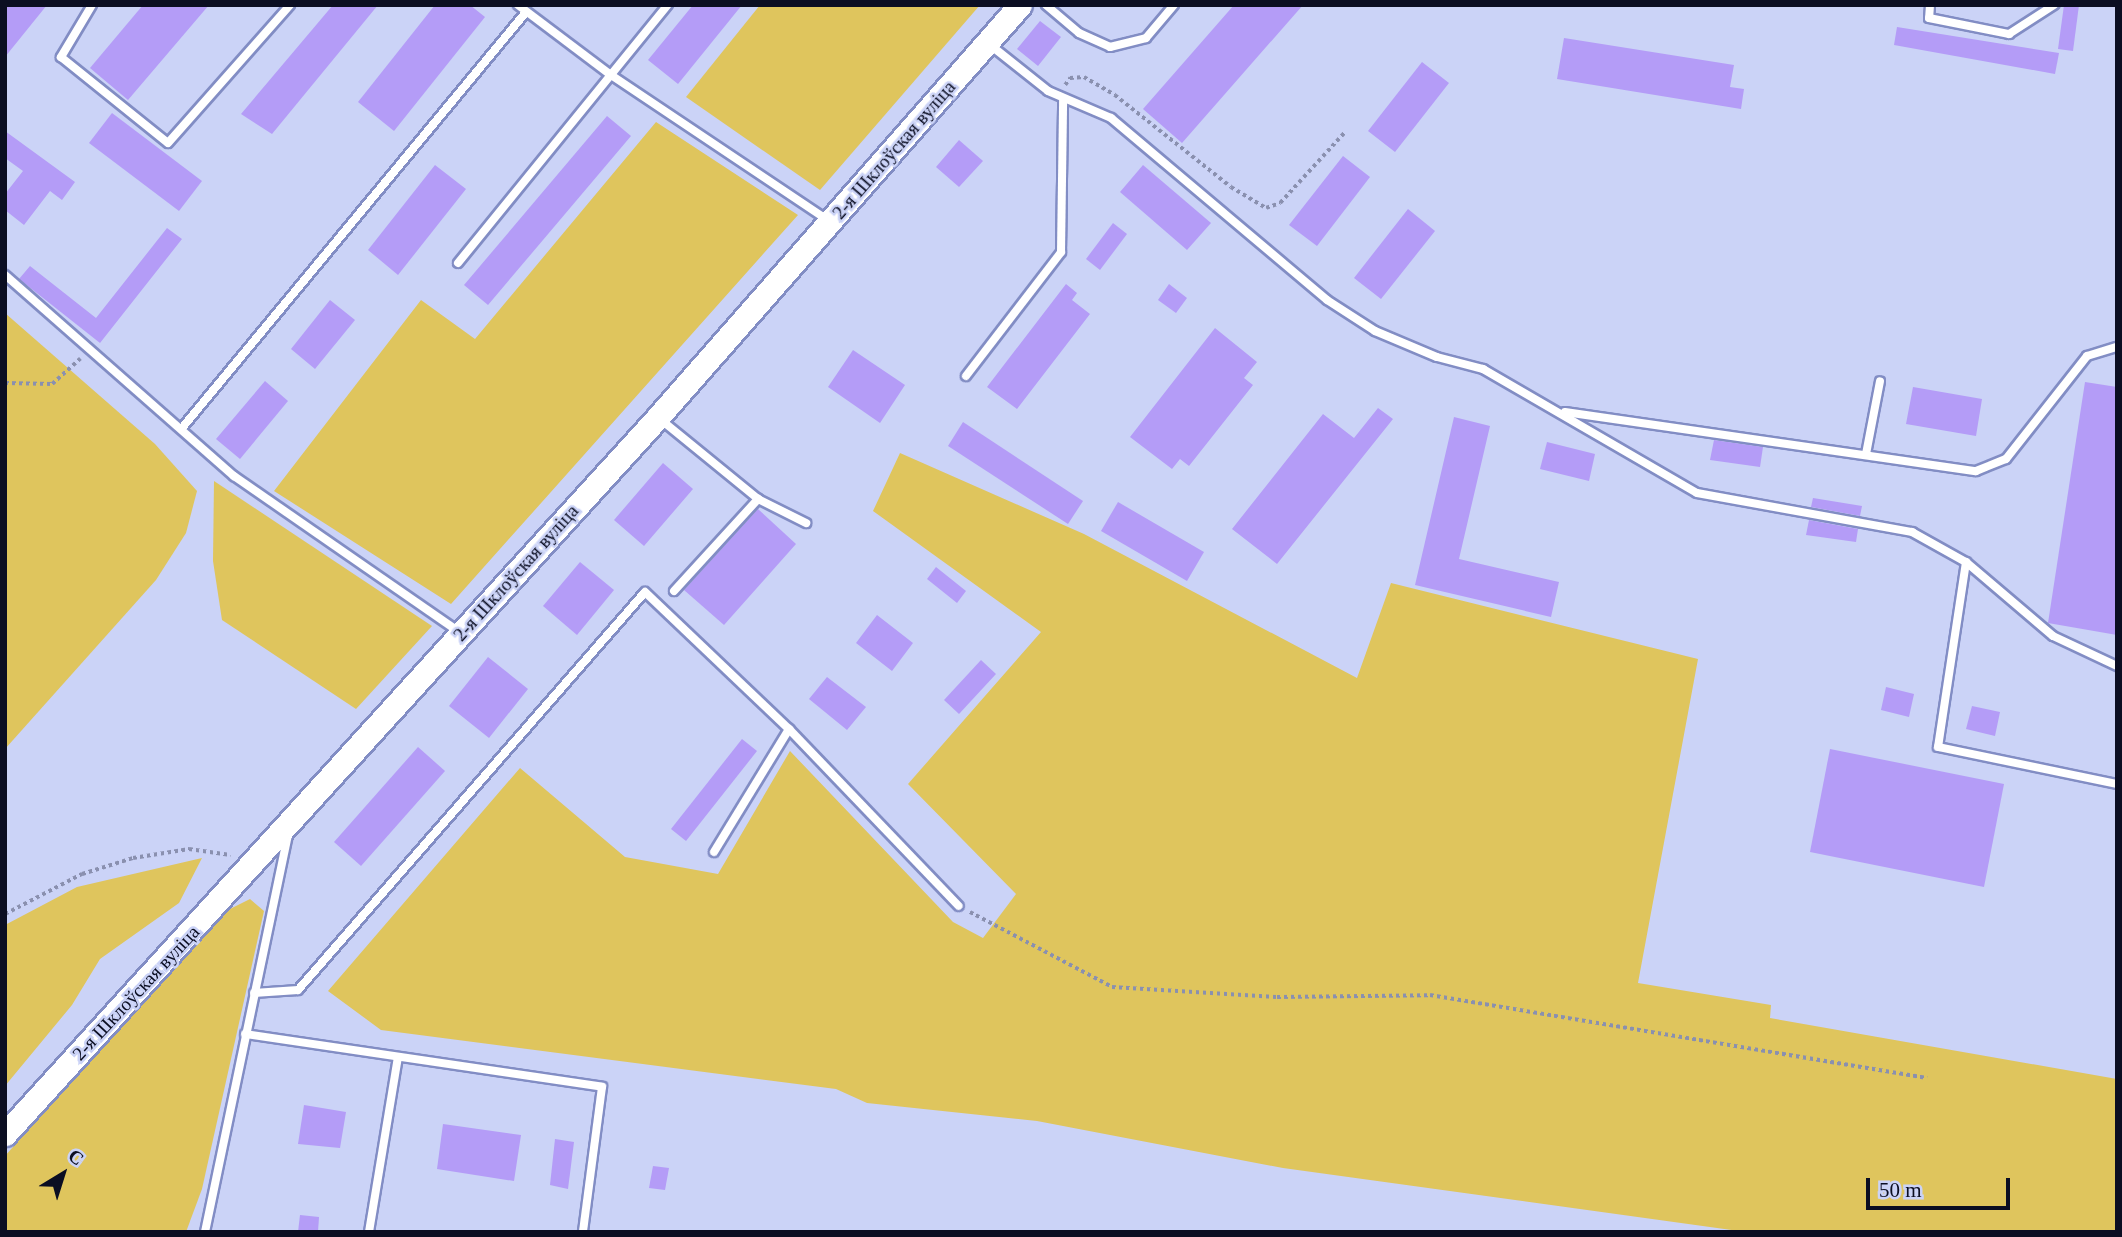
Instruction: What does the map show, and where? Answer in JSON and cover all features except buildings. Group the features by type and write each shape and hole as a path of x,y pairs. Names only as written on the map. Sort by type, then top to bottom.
{"street":[{"name":"2-я Шклоўская вуліца","path":"5,1134 290,825 460,633 658,417 1020,5"}],"lane":[{"path":"92,5 61,57 168,143 290,5"},
{"path":"518,5 611,75 831,222"},
{"path":"458,263 668,5"},
{"path":"1046,5 1079,33 1110,47 1146,38 1174,5"},
{"path":"1930,5 1928,18 2009,34 2054,5"},
{"path":"182,428 526,12"},
{"path":"987,42 1063,100 1090,106 1111,118 1327,300 1375,331 1437,357 1483,369 1697,493 1912,532 1966,562 2053,636 2117,666"},
{"path":"966,376 1060,252 1063,100"},
{"path":"5,275 234,476 460,633"},
{"path":"1561,412 1976,471 2006,459 2087,356 2117,347"},
{"path":"1866,454 1880,382"},
{"path":"658,417 758,499 806,523"},
{"path":"674,591 758,499"},
{"path":"1966,562 1938,747 2117,785"},
{"path":"254,993 298,990 645,592 789,729 959,906"},
{"path":"714,852 789,729"},
{"path":"205,1232 290,825"},
{"path":"245,1034 602,1087 583,1232"},
{"path":"369,1232 398,1057"}],"path":[{"path":"1063,100 1062,89 1070,78 1084,77 1115,95 1231,187 1266,208 1280,203 1345,132"},
{"path":"5,383 52,384 89,348"},
{"path":"5,914 82,874 132,858 189,849 229,853 248,871"},
{"path":"959,906 1112,987 1277,997 1430,995 1927,1077"}],"shaded area":[{"path":"760,5 980,5 820,190 686,97"},
{"path":"656,122 798,215 451,604 274,491 421,300 475,339"},
{"path":"5,313 155,444 197,491 186,533 156,580 5,749"},
{"path":"900,453 1084,534 1357,678 1391,583 1698,659 1638,983 1771,1005 1770,1018 2117,1079 2117,1232 1746,1232 1283,1168 1037,1121 867,1103 836,1089 381,1030 328,991 520,768 625,857 718,874 790,751 953,922 983,938 1016,894 908,784 1041,632 873,511"},
{"path":"214,481 432,626 356,709 222,620 213,561"},
{"path":"202,858 179,903 100,959 72,1005 5,1086 5,925 77,887"},
{"path":"250,899 264,911 202,1189 186,1232 5,1232 5,1156 220,914"}]}
